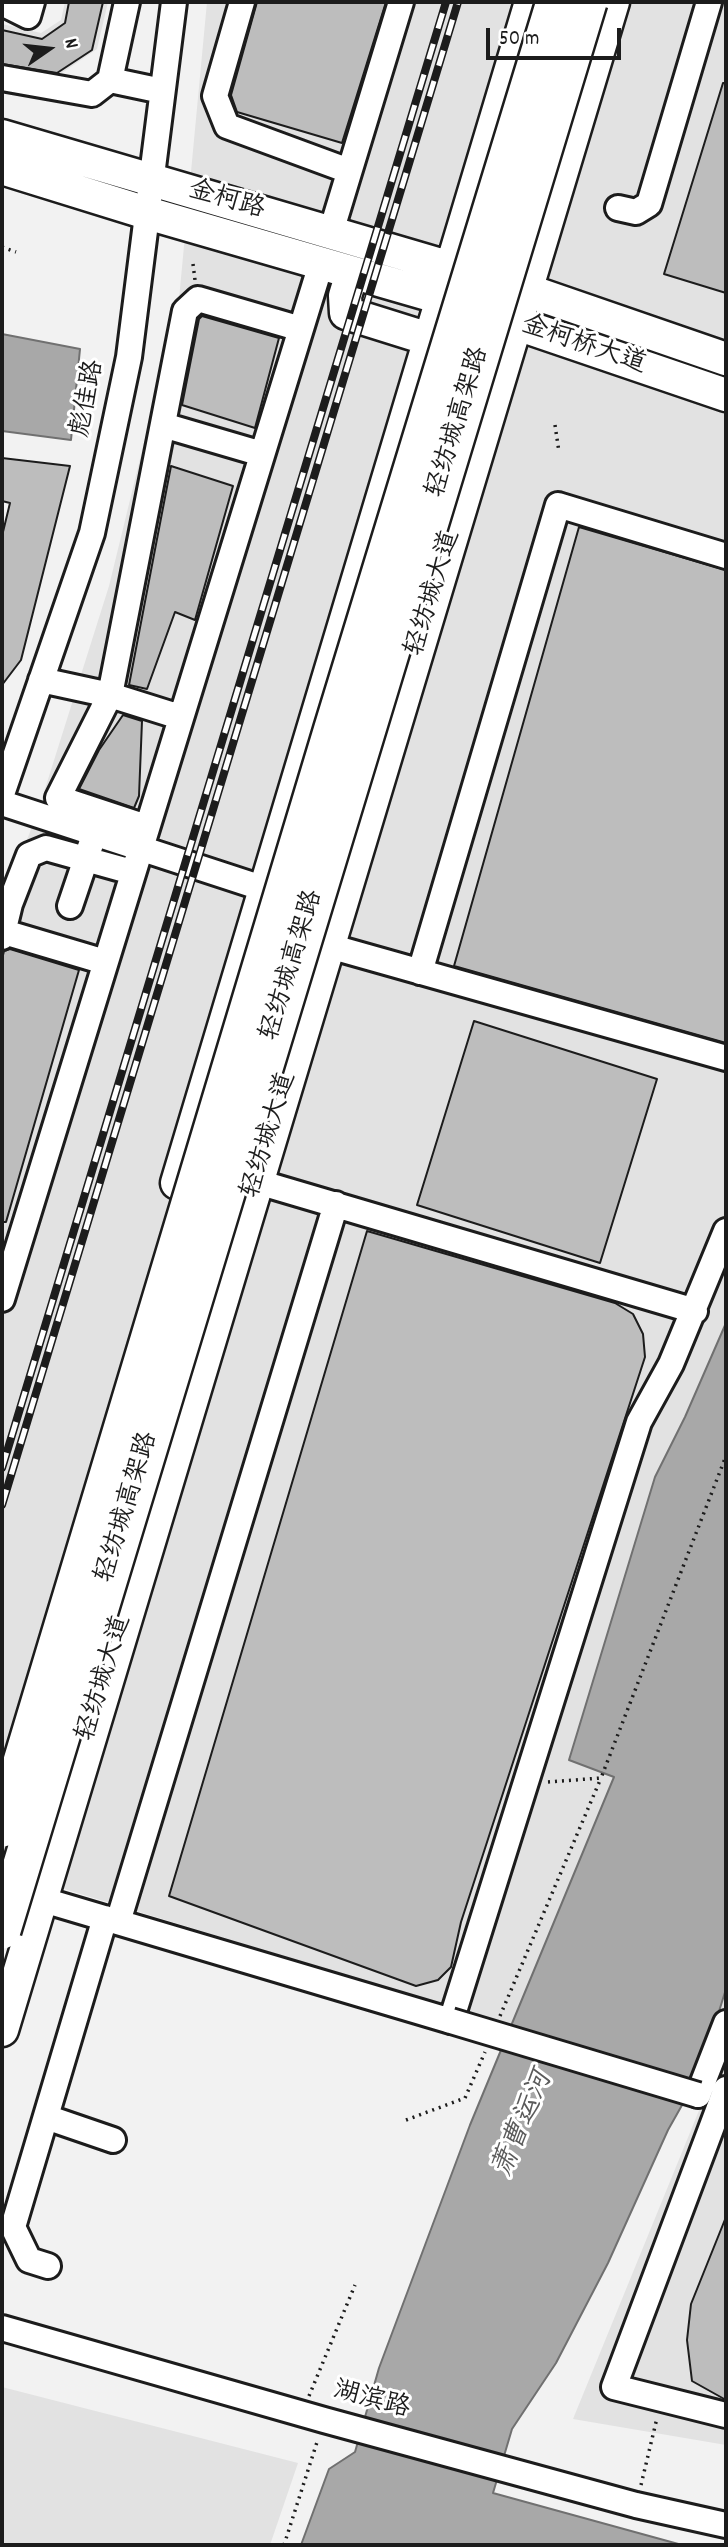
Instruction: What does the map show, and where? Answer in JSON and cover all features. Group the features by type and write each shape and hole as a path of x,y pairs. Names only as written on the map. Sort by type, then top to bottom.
{"highway":[{"name":"轻纺城高架路","path":"2,1828 329,741 555,2"},
{"name":"轻纺城高架路","path":"2,1930 588,2"}],"main road":[{"path":"2,1771 531,2"},
{"name":"轻纺城大道","path":"2,2029 613,2"},
{"name":"金柯路","path":"2,136 450,267"},
{"name":"金柯路","path":"2,168 147,214 441,298"},
{"name":"金柯桥大道","path":"450,267 526,290 726,359"},
{"path":"352,273 345,296 346,313 429,339"},
{"name":"金柯桥大道","path":"441,298 726,395"}],"street":[{"path":"2,3 28,16 32,2"},
{"path":"2,78 92,93 110,80 127,2"},
{"name":"彪佳路","path":"2,794 92,533 111,447 129,357 174,2"},
{"path":"242,2 215,96 227,126 349,172"},
{"path":"331,232 401,2"},
{"path":"618,208 636,212 649,204 709,2"},
{"path":"110,80 162,91"},
{"path":"2,1299 321,264"},
{"path":"139,849 58,798 110,695 185,312 198,299 301,329"},
{"path":"163,425 262,454"},
{"path":"420,972 558,505 726,556"},
{"path":"41,680 110,695 180,717"},
{"path":"2,803 265,889"},
{"path":"70,906 95,834"},
{"path":"105,962 3,934 10,904 29,855 46,848 86,859 139,849"},
{"path":"329,946 726,1058"},
{"path":"258,1182 695,1311"},
{"path":"48,2266 29,2260 13,2227 336,1204"},
{"path":"451,2021 639,1422 671,1364 726,1231"},
{"path":"40,1899 698,2095 726,2023"},
{"path":"726,2089 614,2387 726,2415"},
{"path":"46,2117 113,2140"},
{"name":"湖滨路","path":"2,2328 636,2505 726,2525"}],"path":[{"path":"2,247 16,252"},
{"path":"555,425 559,452"},
{"path":"498,2022 601,1778 726,1456"},
{"path":"524,1783 601,1778"},
{"path":"406,2120 465,2098 487,2047"},
{"path":"284,2545 313,2417 355,2285"},
{"path":"645,2467 661,2399"}],"shaded area":[{"path":"65,2 108,2 97,49 53,79 2,68 2,24 41,33 61,20"},
{"path":"207,2 726,2 726,2445 573,2419 709,2086 2,1870 2,905 38,811 109,586 179,299"},
{"path":"2,2387 298,2463 270,2545 2,2545"}],"water":[{"path":"2,334 80,349 71,440 2,431"},
{"name":"萧曹运河","path":"726,1323 726,1989 699,2075 668,2130 608,2263 556,2363 512,2429 493,2493 682,2545 301,2545 329,2469 355,2452 379,2368 470,2125 614,1777 569,1760 655,1477 685,1417"}],"building":[{"path":"69,2 103,2 92,50 57,73 2,64 2,30 42,39 65,23"},
{"path":"257,2 386,2 342,143 237,112 231,95"},
{"path":"723,83 726,83 726,293 664,274"},
{"path":"202,316 279,338 255,428 182,405 199,319"},
{"path":"2,458 70,466 21,660 2,685 2,536 10,503 2,501"},
{"path":"171,466 233,486 195,620 175,612 147,689 129,685"},
{"path":"579,527 726,570 726,1043 454,966"},
{"path":"123,715 142,721 139,796 134,808 79,789 99,750"},
{"path":"10,949 79,970 6,1222 2,1222 2,959 4,951"},
{"path":"474,1021 657,1079 600,1263 417,1205"},
{"path":"367,1231 615,1303 633,1314 643,1334 645,1357 461,1922 451,1967 438,1980 416,1986 169,1896"},
{"path":"726,2217 726,2400 692,2381 687,2340 691,2304"}],"railway":[{"path":"2,1468 446,2"},
{"path":"2,1505 458,2"}]}
